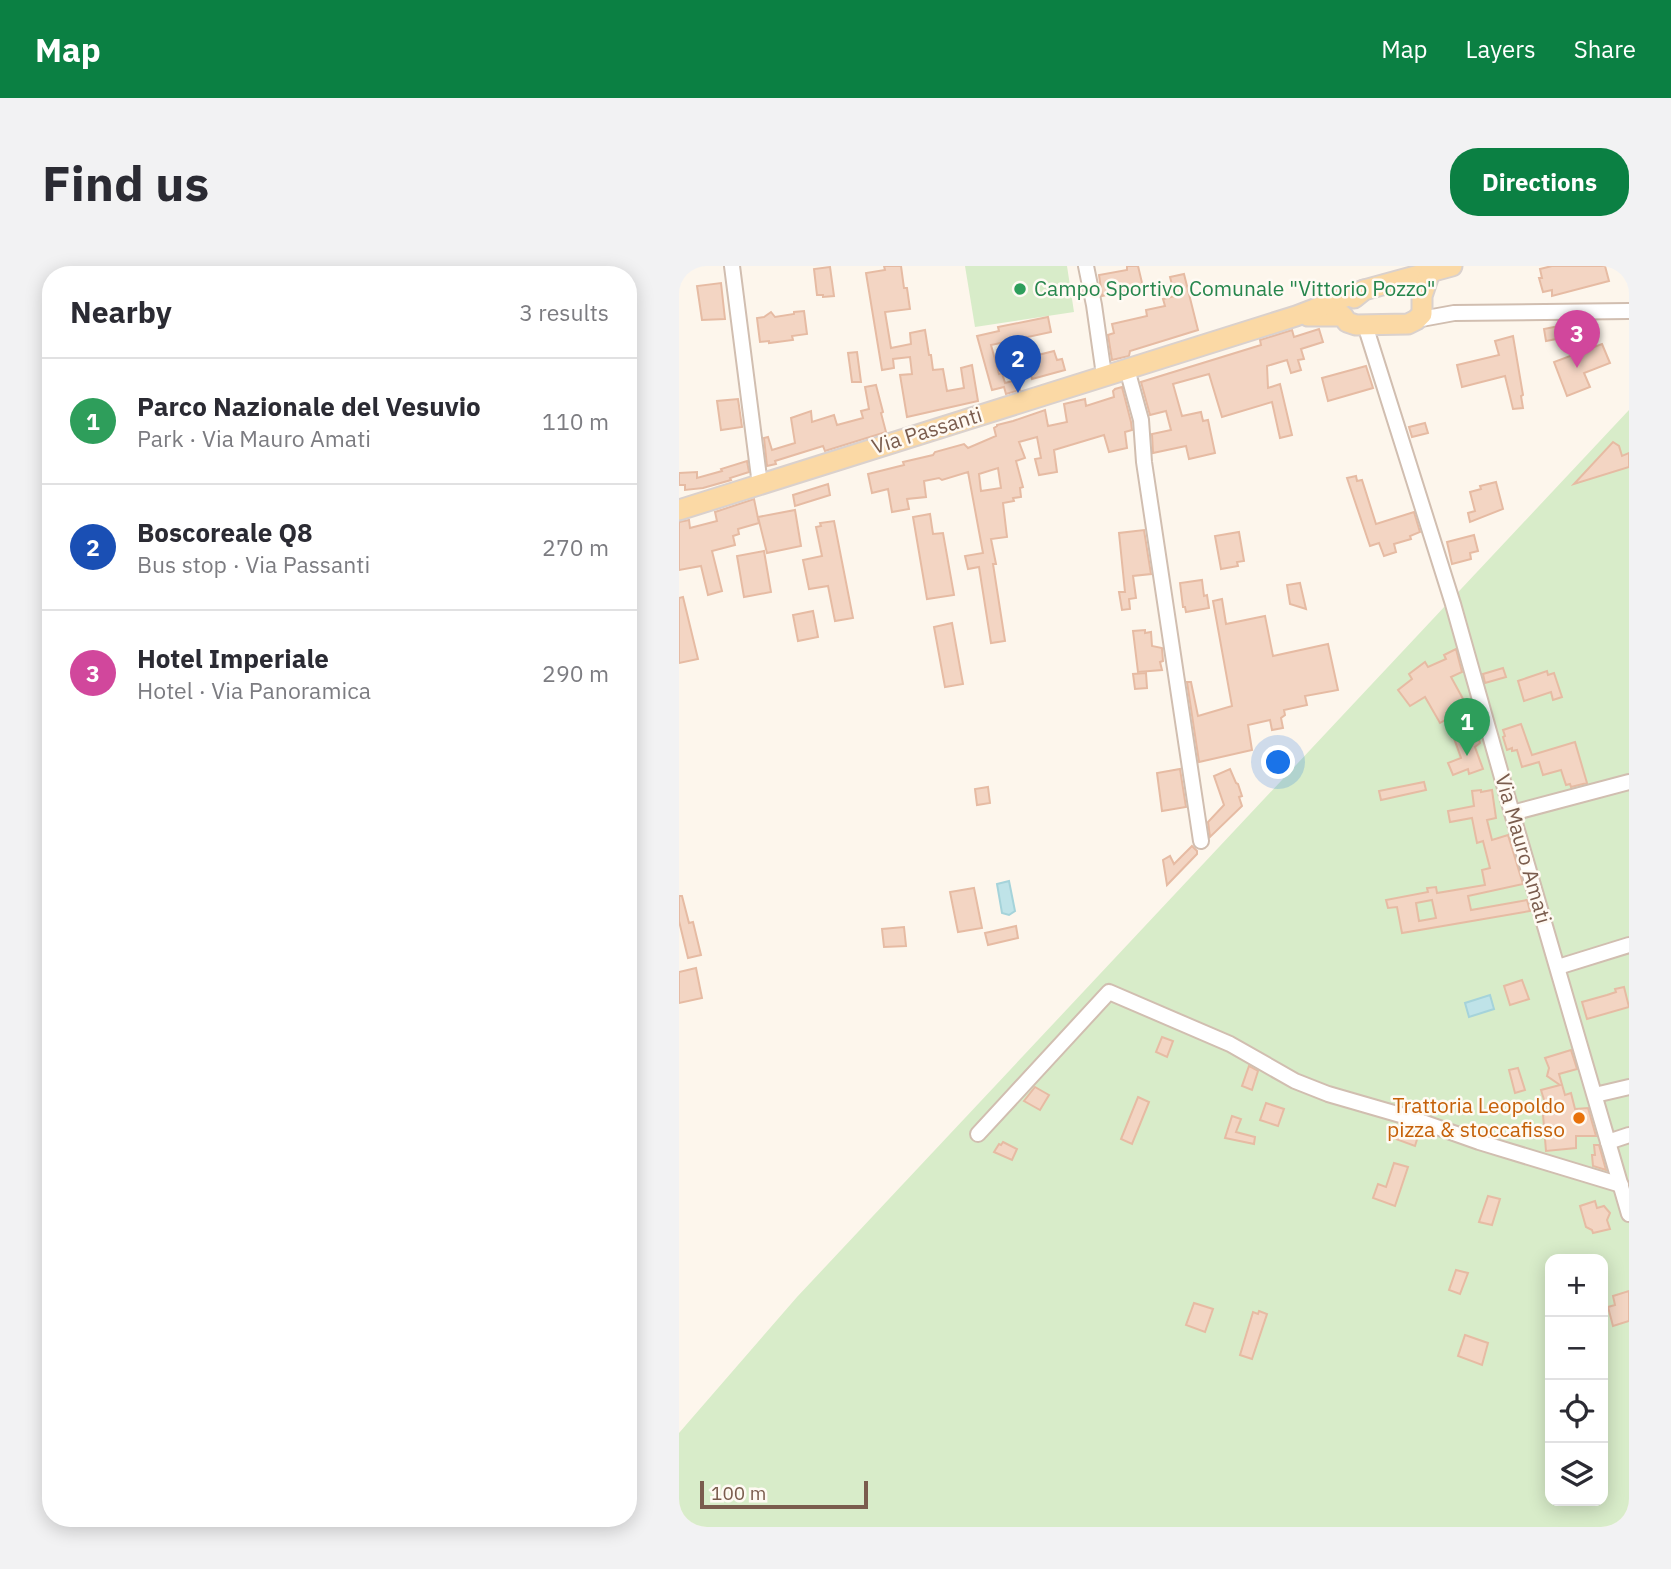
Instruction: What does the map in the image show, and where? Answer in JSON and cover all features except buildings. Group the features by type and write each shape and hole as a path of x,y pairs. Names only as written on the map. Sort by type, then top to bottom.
{"main road":[{"name":"Via Passanti","path":"679,510 1296,316 1429,269 1452,266"},
{"path":"1420,307 1429,269"},
{"path":"1385,284 1410,287 1420,307"},
{"path":"1343,316 1345,306 1364,290"},
{"name":"Via Passanti","path":"1296,316 1343,316 1347,322 1356,325 1408,324 1420,307"}],"street":[{"path":"732,266 759,485"},
{"path":"1086,266 1104,375"},
{"path":"1420,307 1454,313 1629,311"},
{"name":"Via Mauro Amati","path":"1365,324 1453,604 1629,1214"},
{"path":"1127,369 1141,420 1144,462 1201,841"},
{"path":"1512,813 1629,782"},
{"path":"1558,967 1629,945"},
{"path":"978,1134 1109,992 1230,1044 1295,1081 1328,1094 1621,1185"},
{"path":"1595,1095 1629,1087"},
{"path":"1608,1142 1629,1135"}],"green space":[{"name":"Campo Sportivo Comunale \"Vittorio Pozzo\"","path":"965,266 1067,266 1074,312 975,327"},
{"path":"1629,410 1629,1527 679,1527 679,1433 797,1297"}],"water":[{"path":"1009,881 1015,911 1009,915 1002,913 997,884"},
{"path":"1490,995 1494,1009 1469,1017 1465,1003"}],"place":[{"name":"Campo Sportivo Comunale \"Vittorio Pozzo\"","path":"1020,289"},
{"name":"Hotel Imperiale","path":"1577,368"},
{"name":"Boscoreale Q8","path":"1018,393"},
{"name":"Parco Nazionale del Vesuvio","path":"1467,756"},
{"name":"Trattoria Leopoldo pizza & stoccafisso","path":"1579,1118"}]}
